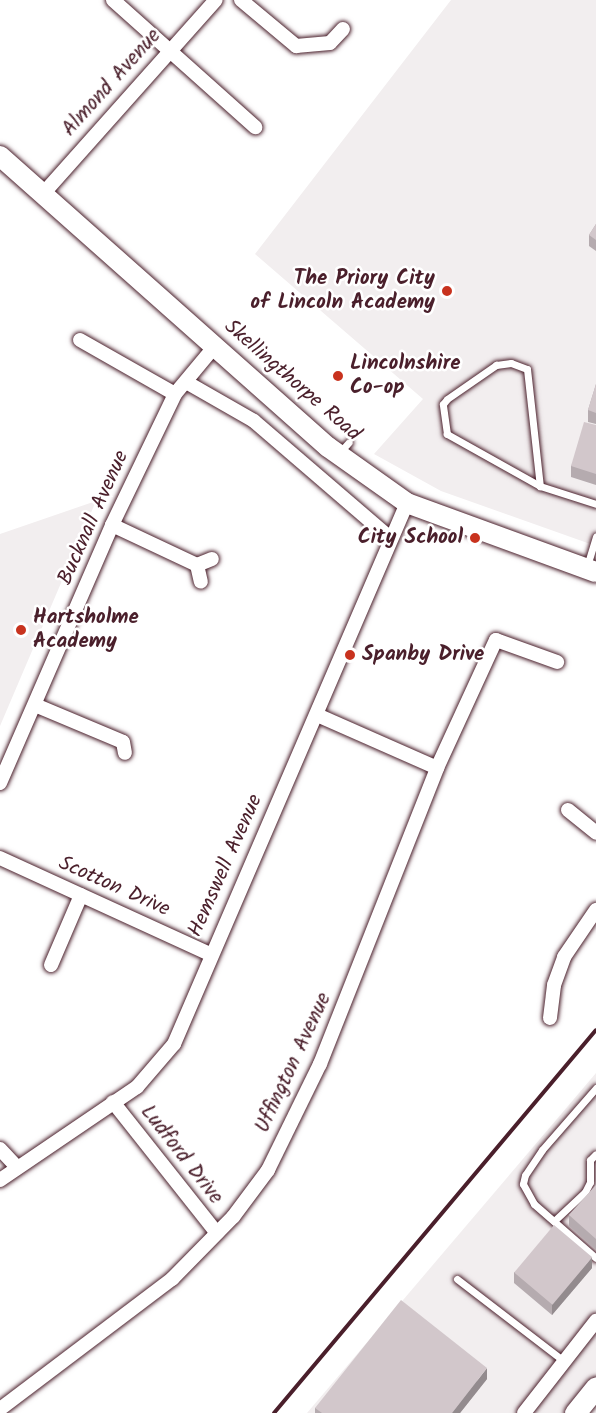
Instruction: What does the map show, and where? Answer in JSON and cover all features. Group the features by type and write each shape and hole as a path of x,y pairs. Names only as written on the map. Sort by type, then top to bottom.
{"main road":[{"name":"Skellingthorpe Road","path":"0,156 215,346 344,448 407,503 591,570"},
{"path":"575,1413 596,1387"}],"street":[{"path":"112,0 255,127"},
{"name":"Almond Avenue","path":"42,195 216,0"},
{"path":"241,0 296,46 330,43 343,29"},
{"path":"80,340 175,394"},
{"name":"Bucknall Avenue","path":"0,783 112,525 175,394 215,346"},
{"path":"186,382 254,421 389,537"},
{"name":"Hemswell Avenue","path":"0,1180 16,1166 137,1087 174,1044 210,954 375,582 389,537 407,503"},
{"path":"112,525 197,565 212,559"},
{"path":"197,565 201,582"},
{"name":"Uffington Avenue","path":"0,1409 172,1279 217,1233 268,1170 299,1107 349,994 437,768 496,640 557,662"},
{"path":"35,705 128,743"},
{"path":"317,715 437,768"},
{"path":"568,810 596,833"},
{"name":"Scotton Drive","path":"0,858 210,954"},
{"path":"51,965 81,895"},
{"path":"550,1018 554,986 564,957 596,910"},
{"name":"Ludford Drive","path":"113,1102 217,1233"},
{"path":"0,1149 16,1166"},
{"path":"524,1413 596,1321"}],"lane":[{"path":"540,486 527,369 512,363 496,365 443,404 447,434 540,486 596,504"},
{"path":"591,570 596,536"},
{"path":"596,1088 525,1175 527,1193 596,1258"},
{"path":"555,1221 585,1192 590,1182 590,1160 596,1154"},
{"path":"457,1279 564,1361"}],"shaded area":[{"name":"The Priory City of Lincoln Academy","path":"451,0 596,0 596,546 441,491 374,454 423,399 255,254"},
{"name":"Hartsholme Academy","path":"96,501 0,726 0,534"},
{"path":"596,1073 596,1387 575,1413 307,1413"}],"building":[{"path":"596,224 596,240 589,235"},
{"path":"596,384 596,413 588,410"},
{"path":"584,422 596,425 596,474 571,466"},
{"path":"596,1185 596,1239 569,1215"},
{"path":"554,1225 592,1257 552,1305 514,1272"},
{"path":"401,1300 487,1368 452,1413 322,1413 315,1408"}],"railway":[{"path":"274,1413 596,1030"}],"place":[{"name":"The Priory City of Lincoln Academy","path":"447,291"},
{"name":"Lincolnshire Co-op","path":"338,376"},
{"name":"City School","path":"475,538"},
{"name":"Hartsholme Academy","path":"21,630"},
{"name":"Spanby Drive","path":"350,655"}]}
